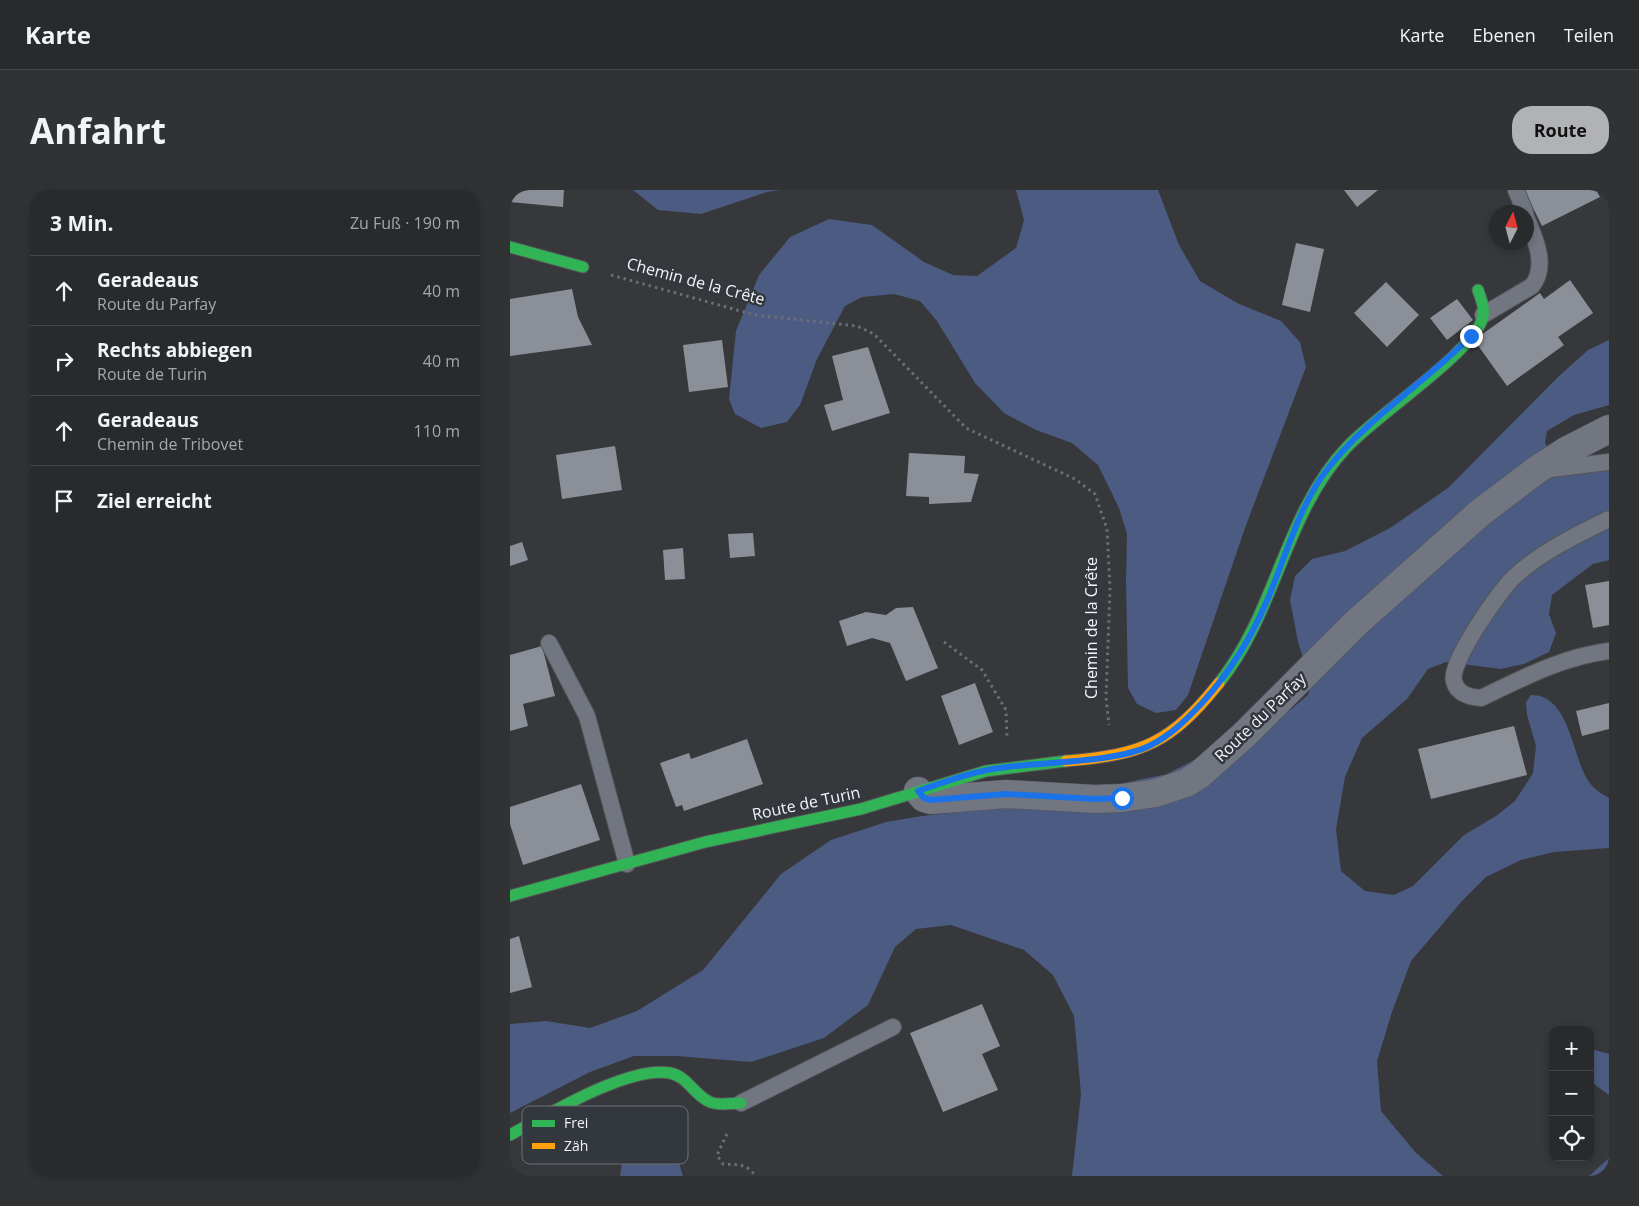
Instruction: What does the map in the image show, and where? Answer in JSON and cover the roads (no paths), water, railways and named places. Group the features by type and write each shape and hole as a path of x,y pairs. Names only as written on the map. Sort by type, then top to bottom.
{"street":[{"path":"510,247 583,267"},
{"path":"1478,290 1483,302 1483,315"},
{"name":"Route de Turin","path":"510,896 730,836 860,809 963,775 1005,767 1112,756 1148,747 1180,727 1215,688 1236,660 1254,630 1301,513 1328,468 1364,429 1454,353 1471,336 1483,315"},
{"name":"Route du Parfay","path":"918,791 924,798 931,800 1006,794 1095,799 1156,793 1186,783 1199,775 1244,735 1365,616 1481,512 1538,469 1566,451 1609,429"},
{"path":"569,1106 637,1075 653,1072 671,1073 688,1081 704,1099 713,1103 741,1103"},
{"path":"510,1135 522,1129"}],"lane":[{"path":"1516,190 1522,205"},
{"path":"1483,315 1532,286 1538,278 1540,271 1534,236"},
{"path":"1538,469 1547,471 1609,462"},
{"path":"1609,519 1543,555 1513,577 1492,603 1465,647 1453,670 1453,681 1460,692 1471,697 1481,698 1555,664 1581,655 1609,651"},
{"path":"549,643 587,716 627,864"},
{"path":"741,1103 893,1027"}]}
